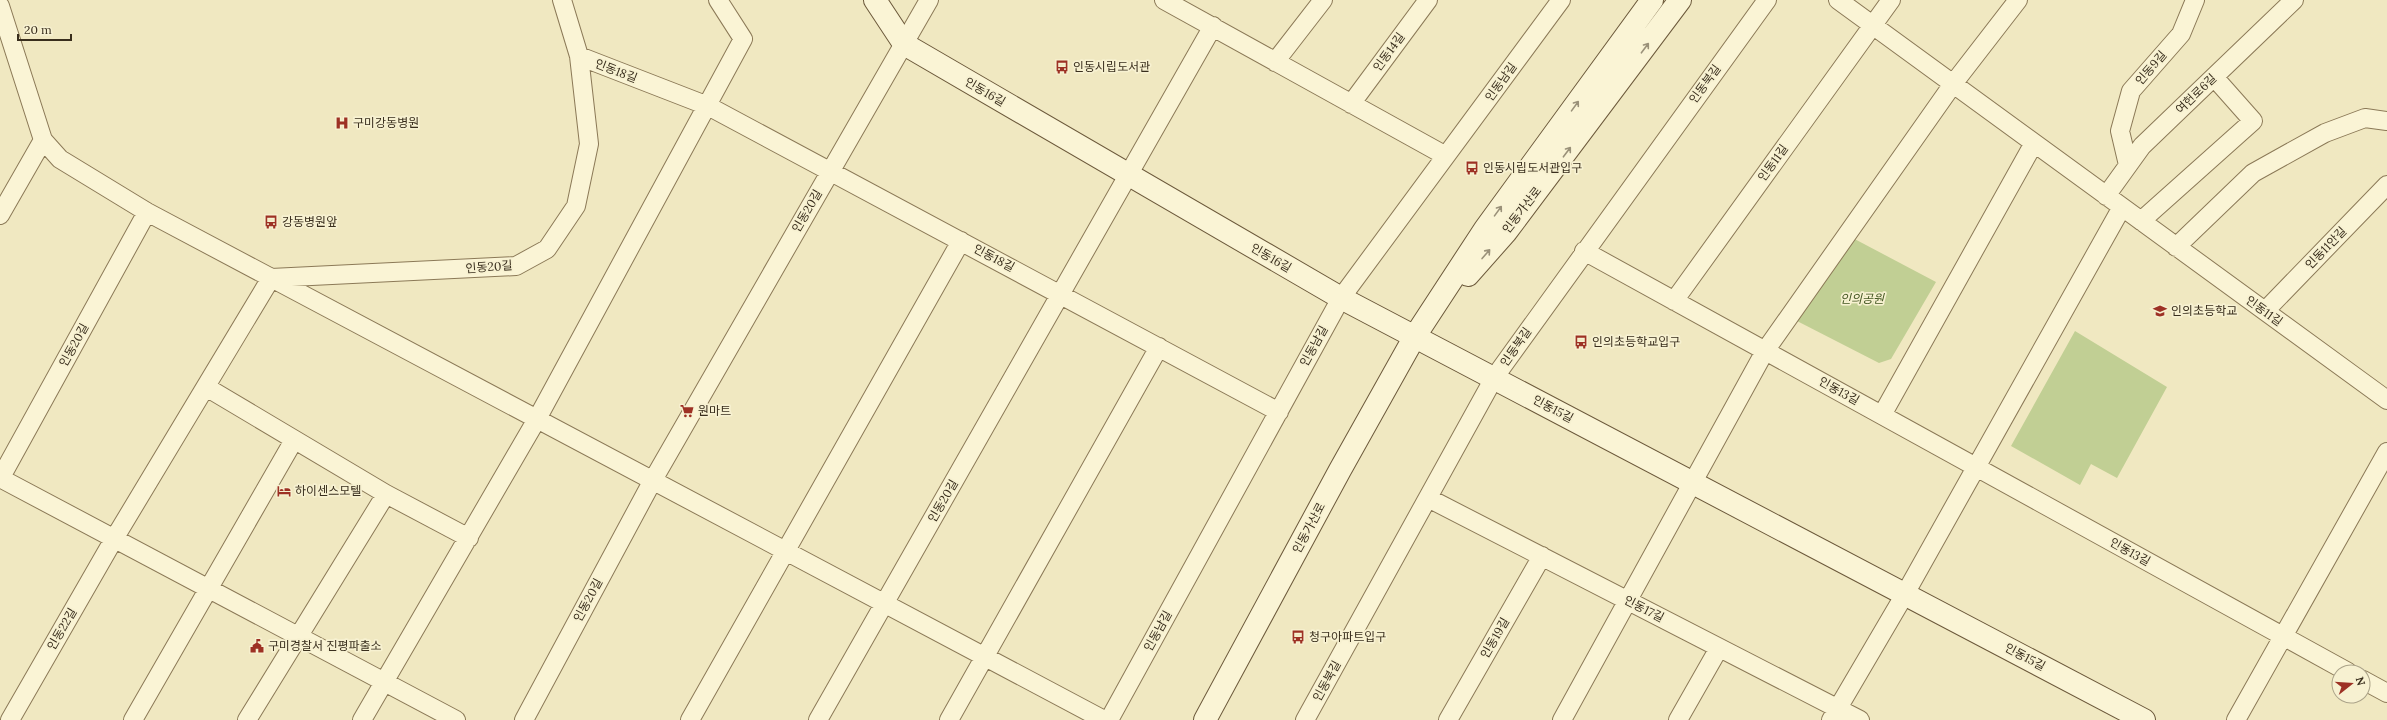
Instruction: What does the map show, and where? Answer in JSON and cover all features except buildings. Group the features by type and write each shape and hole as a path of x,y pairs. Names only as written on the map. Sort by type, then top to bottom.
{"street":[{"name":"인동18길","path":"562,0 579,56 708,106 830,170 1278,412"},
{"path":"362,720 537,419 743,39 718,0"},
{"name":"인동16길","path":"875,0 904,44 1128,176 1341,298 1415,336"},
{"path":"830,170 929,0"},
{"path":"1164,0 1446,156"},
{"path":"1275,62 1323,0"},
{"name":"인동14길","path":"1351,104 1428,0"},
{"name":"인동남길","path":"1109,720 1341,298 1561,0"},
{"name":"인동가산로","path":"1205,720 1336,477 1415,336 1485,229 1652,0"},
{"name":"인동가산로","path":"1415,336 1506,232 1680,0"},
{"name":"인동북길","path":"1305,720 1494,378 1584,251 1767,0"},
{"name":"인동11길","path":"1838,0 2387,400"},
{"path":"1872,24 1891,0"},
{"path":"1562,720 1765,351 1953,84 2018,0"},
{"name":"인동9길","path":"2128,165 2120,131 2131,91 2181,34 2195,0"},
{"name":"여헌로6길","path":"2106,196 2142,146 2294,0"},
{"path":"0,6 43,140 60,159 148,212 1104,720"},
{"name":"인동11길","path":"1674,301 1872,24"},
{"path":"1061,295 1213,26"},
{"name":"인동20길","path":"271,278 516,266 547,249 576,206 590,144 579,56"},
{"path":"2141,221 2253,121 2214,77"},
{"path":"2176,247 2253,173 2325,133 2365,118 2387,121"},
{"path":"0,215 43,140"},
{"path":"1882,415 2034,142"},
{"name":"인동20길","path":"524,720 653,480 830,170"},
{"name":"인동11안길","path":"2265,311 2387,185"},
{"path":"1834,714 1905,594 2122,207"},
{"name":"인동20길","path":"0,479 148,212"},
{"path":"690,720 787,552 961,241"},
{"name":"인동13길","path":"1584,251 2334,664"},
{"path":"114,539 271,278"},
{"name":"인동20길","path":"818,720 1061,295"},
{"name":"인동15길","path":"1415,336 2144,720"},
{"path":"949,720 1159,348"},
{"path":"206,387 386,494 469,538"},
{"path":"133,720 294,440"},
{"path":"2236,720 2387,452"},
{"path":"0,479 456,720"},
{"path":"247,720 386,494"},
{"name":"인동17길","path":"1428,498 1719,648 1834,714 1860,720"},
{"name":"인동22길","path":"10,720 114,539"},
{"name":"인동19길","path":"1448,720 1542,556"},
{"path":"1678,720 1719,648"},
{"path":"2371,684 2387,693"}],"green space":[{"name":"인의공원","path":"1847,235 1936,282 1891,359 1879,363 1797,321 1788,314"},
{"path":"2075,331 2167,387 2117,478 2091,464 2080,485 2011,446"}],"place":[{"name":"인동시립도서관","path":"1062,67"},
{"name":"구미강동병원","path":"342,123"},
{"name":"인동시립도서관입구","path":"1472,168"},
{"name":"강동병원앞","path":"271,222"},
{"name":"인의초등학교","path":"2160,311"},
{"name":"인의초등학교입구","path":"1581,342"},
{"name":"원마트","path":"687,411"},
{"name":"하이센스모텔","path":"284,491"},
{"name":"청구아파트입구","path":"1298,637"},
{"name":"구미경찰서 진평파출소","path":"257,646"}]}
